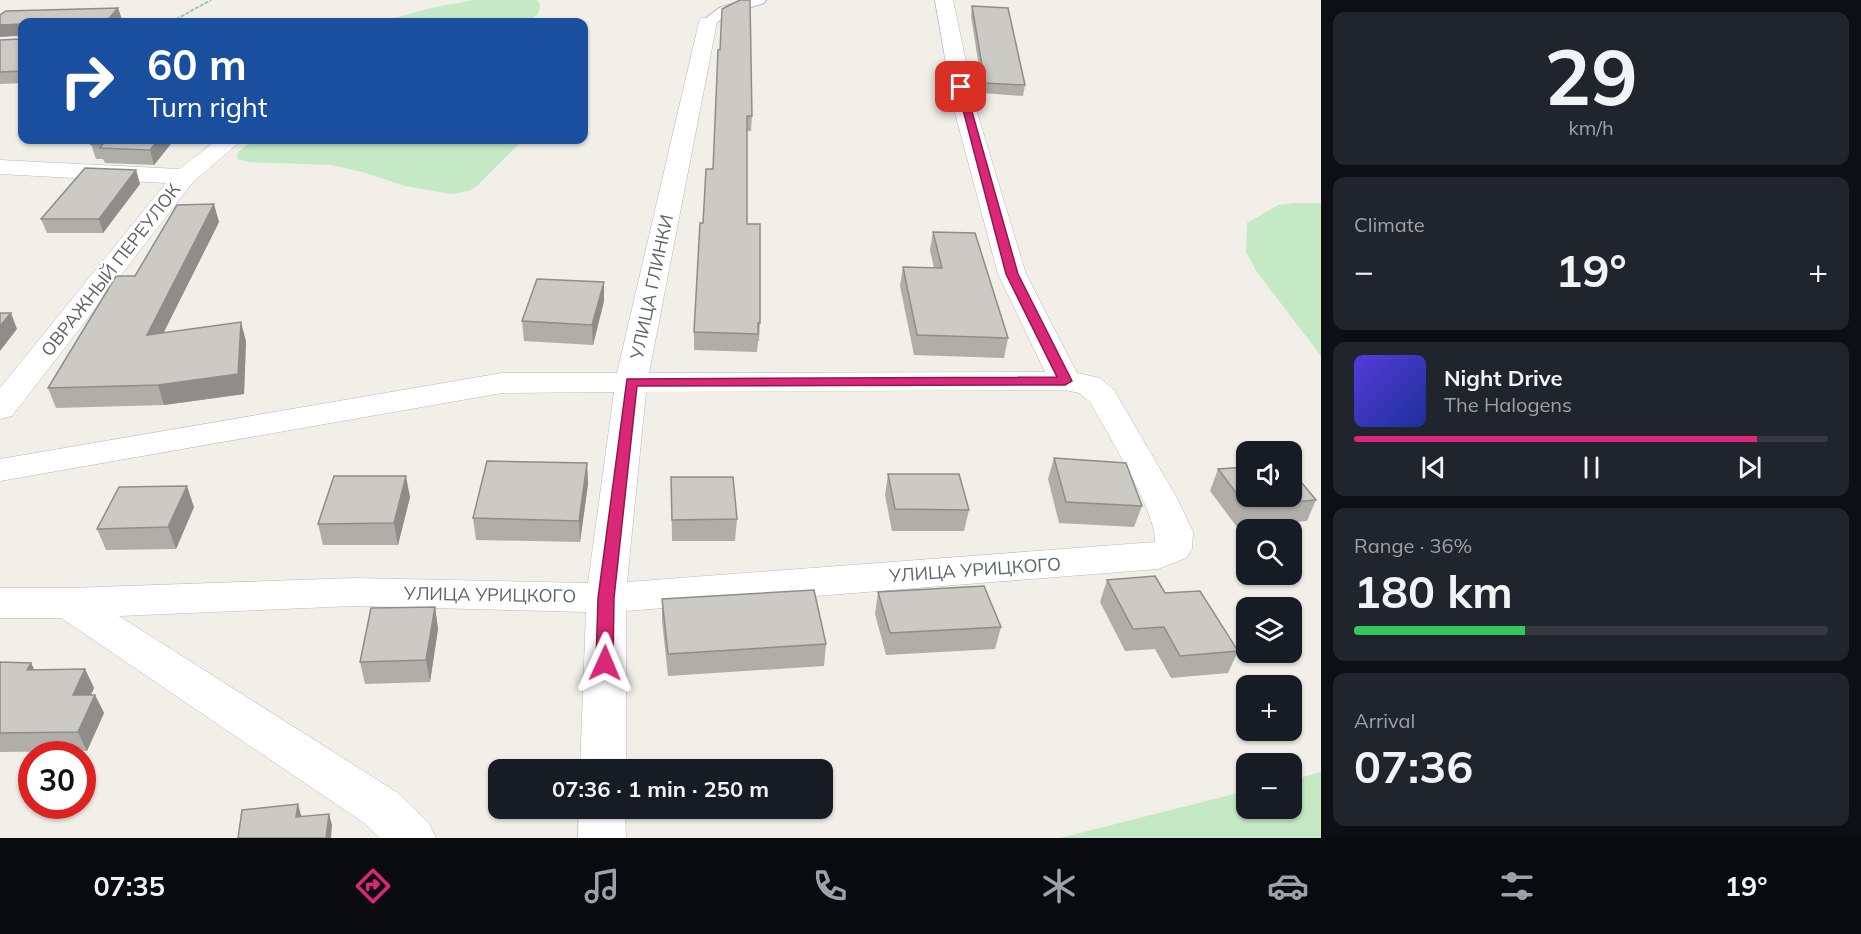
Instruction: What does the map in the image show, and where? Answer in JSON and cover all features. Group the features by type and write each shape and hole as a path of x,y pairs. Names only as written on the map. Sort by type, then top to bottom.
{"street":[{"path":"0,470 502,383 1065,381 1012,274 965,109 944,0"},
{"name":"УЛИЦА ГЛИНКИ","path":"603,759 606,598 631,382 708,22"},
{"name":"ОВРАЖНЫЙ ПЕРЕУЛОК","path":"0,409 184,177 226,144"},
{"path":"0,167 184,177"},
{"name":"УЛИЦА УРИЦКОГО","path":"0,603 69,603 354,592 606,598 1158,556 1173,549 1174,532 1159,498 1103,397 1089,385 1065,381"},
{"path":"69,603 381,808 412,838"},
{"path":"602,819 602,838"}],"lane":[{"path":"708,22 724,11 759,0"}],"path":[{"path":"178,18 211,0"}],"green space":[{"path":"474,0 537,0 540,5 538,14 532,18 395,18"},
{"path":"249,144 519,144 478,185 469,191 451,194 405,186 363,172 331,165 250,162 237,159 238,152"},
{"path":"1321,203 1321,356 1257,272 1246,252 1247,223 1278,205"},
{"path":"1321,772 1321,838 1060,838 1236,794 1236,819 1302,819 1302,777"}],"building":[{"path":"740,0 750,0 752,116 747,116 747,224 760,224 760,323 758,323 758,334 694,332 700,223 703,223 706,169 713,169 722,9"},
{"path":"972,6 1008,8 1025,85 985,83"},
{"path":"118,8 109,18 18,18 18,24 0,25 0,15 6,11"},
{"path":"18,39 18,71 0,72 0,40"},
{"path":"103,144 155,144 150,150 100,148"},
{"path":"85,168 136,170 99,219 41,219"},
{"path":"214,204 147,335 241,322 238,374 158,385 48,388 116,276 135,276 177,205"},
{"path":"933,232 975,233 1008,338 917,335 903,267 942,268"},
{"path":"537,279 604,282 592,325 522,321"},
{"path":"0,313 11,313 0,326"},
{"path":"1054,458 1126,463 1142,506 1066,502"},
{"path":"487,461 587,463 579,521 473,518"},
{"path":"1236,468 1236,493 1218,469"},
{"path":"888,474 959,474 969,510 895,509"},
{"path":"334,476 406,476 394,523 318,524"},
{"path":"671,477 733,477 737,519 672,520"},
{"path":"1302,483 1316,500 1302,501"},
{"path":"187,486 168,527 97,529 119,487"},
{"path":"1155,576 1165,593 1200,591 1236,651 1180,656 1164,627 1133,629 1107,580"},
{"path":"984,586 1001,627 890,633 878,592"},
{"path":"814,590 826,644 668,654 662,599"},
{"path":"435,607 426,660 360,662 371,608"},
{"path":"0,662 31,663 27,670 85,669 73,695 95,695 78,732 0,733"},
{"path":"298,804 296,817 329,814 326,838 238,838 242,810"}],"route":[{"path":"605,663 606,598 631,382 1065,381 1012,274 965,109 961,87"}]}
